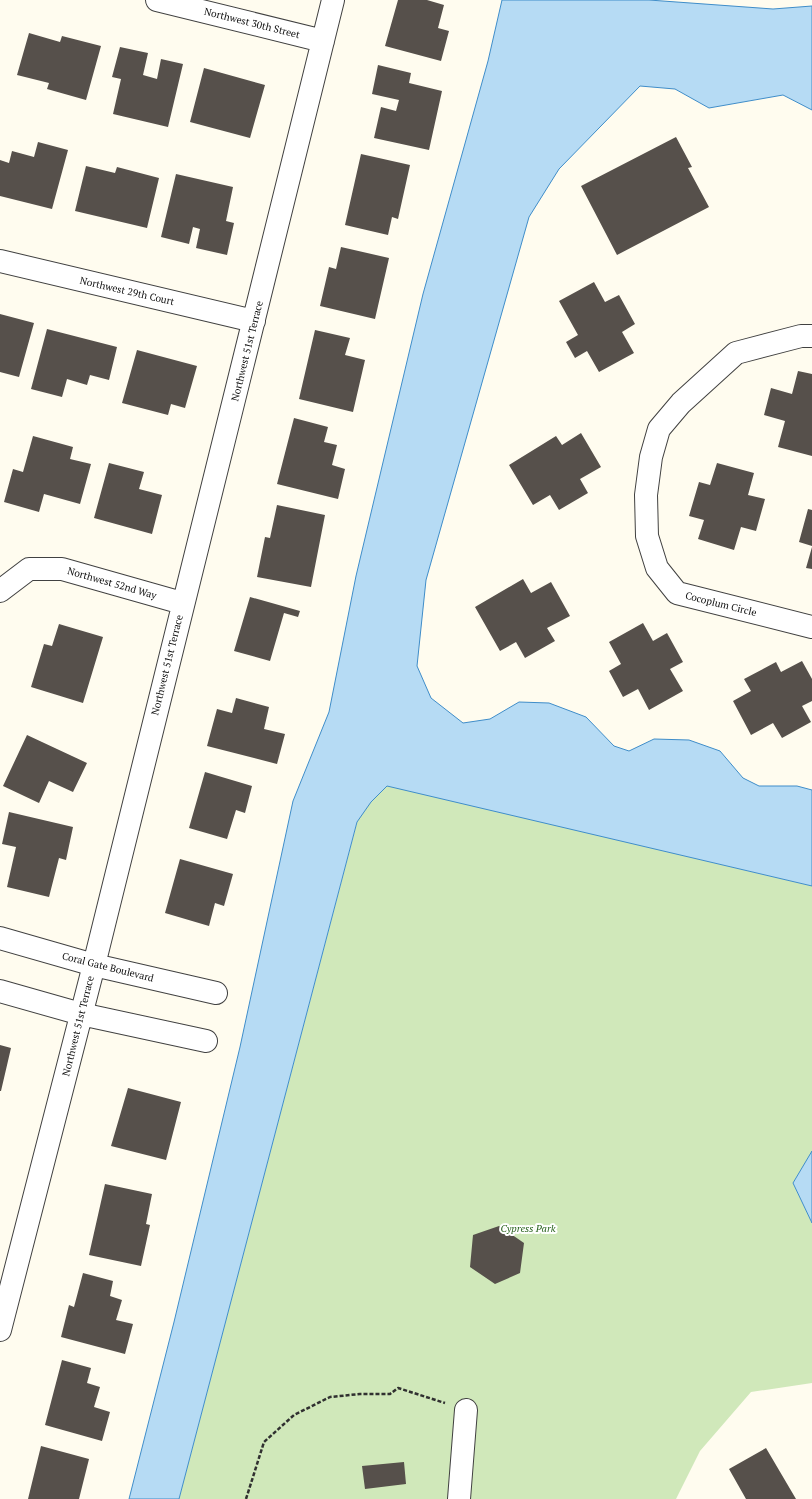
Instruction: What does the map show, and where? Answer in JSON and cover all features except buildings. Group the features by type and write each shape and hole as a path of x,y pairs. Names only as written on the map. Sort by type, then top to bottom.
{"street":[{"name":"Northwest 30th Street","path":"157,0 323,41"},
{"name":"Northwest 51st Terrace","path":"0,1330 94,965 182,603 334,0"},
{"name":"Northwest 29th Court","path":"0,261 254,321"},
{"name":"Cocoplum Circle","path":"812,336 801,336 736,353 702,381 681,403 659,430 651,456 646,495 647,536 657,568 678,593 812,627"},
{"name":"Northwest 52nd Way","path":"0,591 29,569 62,569 182,603"},
{"name":"Coral Gate Boulevard","path":"0,938 94,965 216,993"},
{"path":"0,991 81,1014 206,1041"},
{"path":"458,1499 466,1410"}],"path":[{"path":"246,1499 264,1442 294,1415 330,1397 360,1394 390,1394 398,1388 466,1410"}],"green space":[{"name":"Cypress Park","path":"368,781 812,886 812,1153 793,1183 812,1223 812,1383 751,1392 700,1451 676,1499 179,1499"}],"water":[{"path":"502,0 649,0 773,9 812,6 812,110 783,95 709,108 675,89 640,86 559,169 529,217 426,580 417,666 431,698 463,723 490,719 519,702 549,703 586,717 614,746 629,751 654,739 689,740 720,751 743,778 759,786 797,786 812,790 812,886 387,786 371,802 357,822 179,1499 129,1499 174,1322 240,1047 293,801 329,712 356,576 423,294 488,61"},
{"path":"812,1151 812,1223 793,1183"}]}
